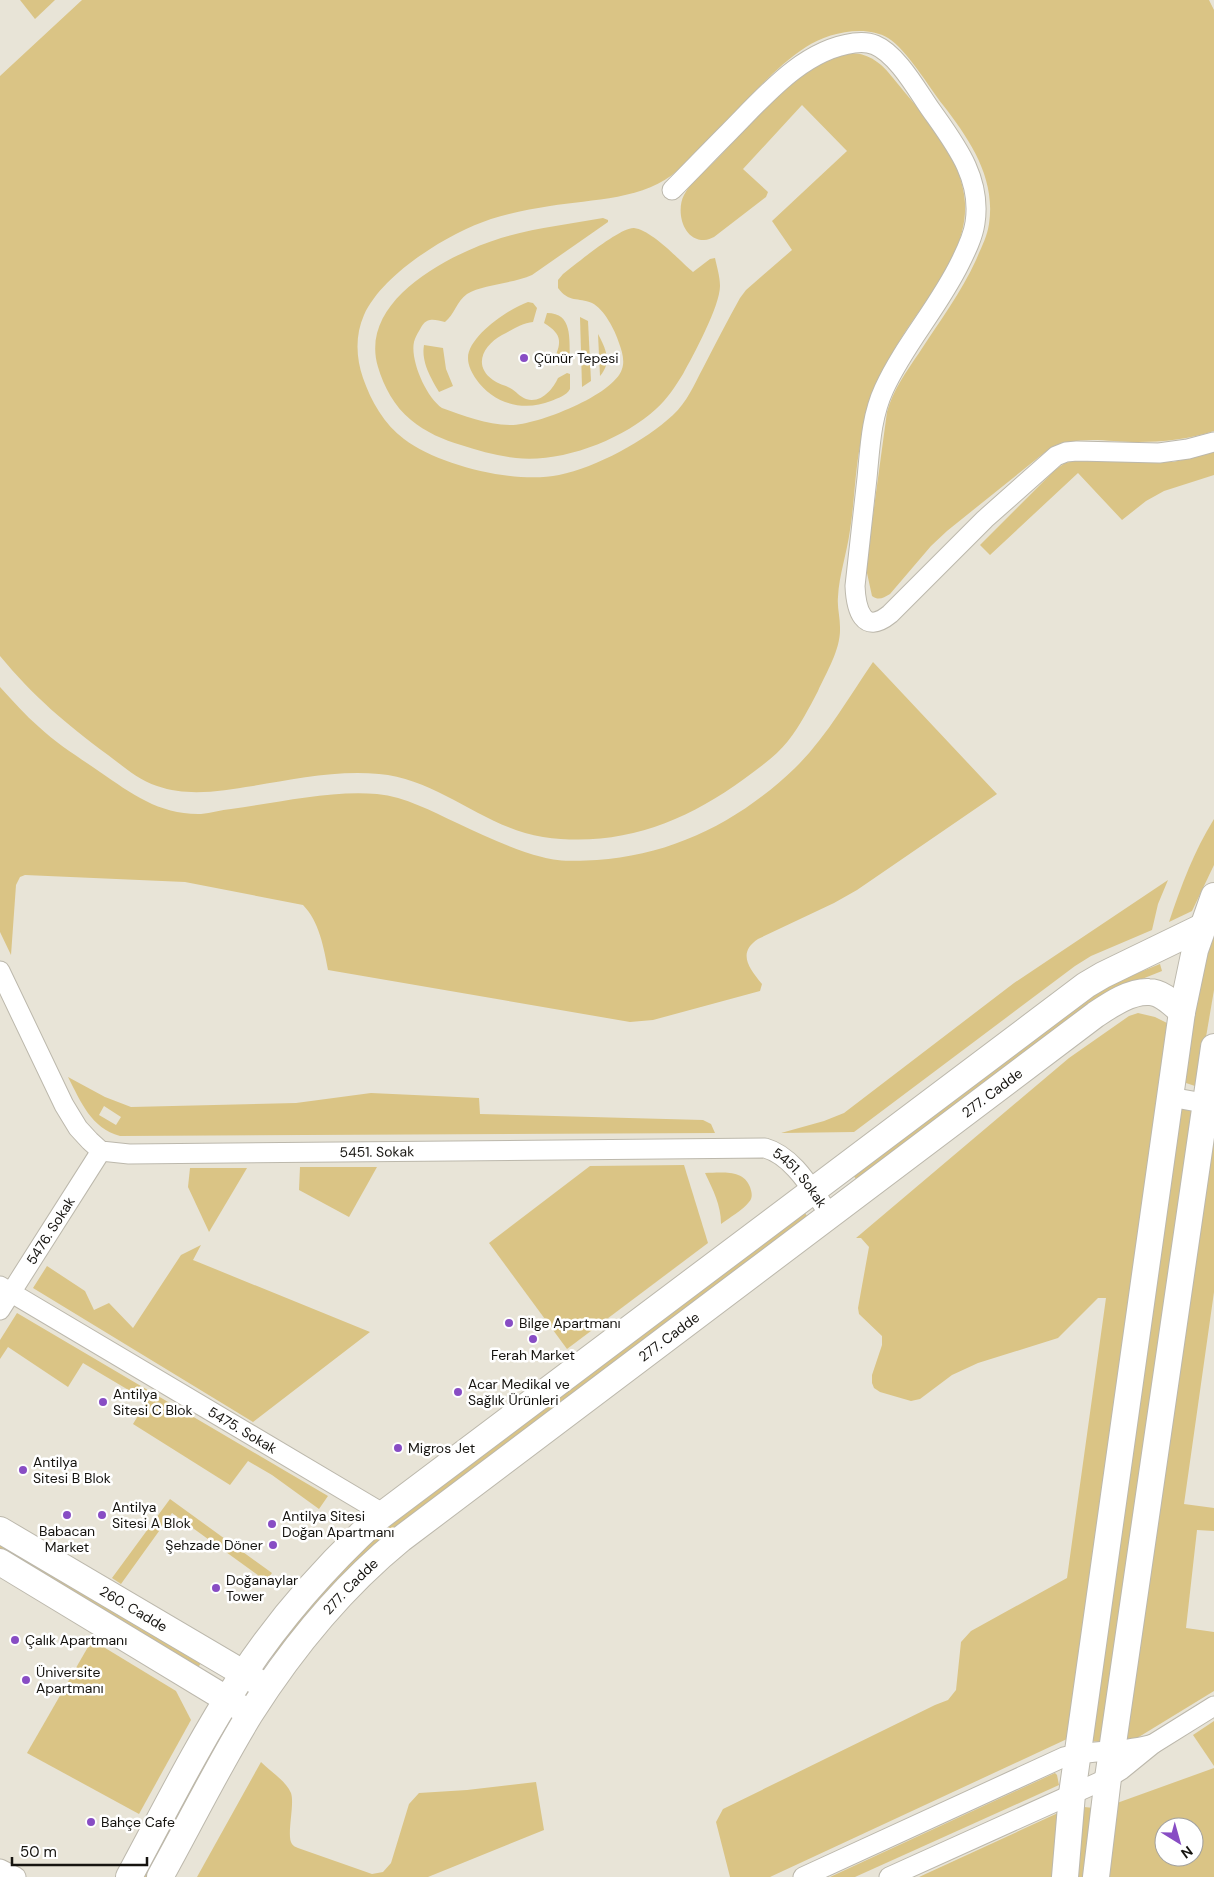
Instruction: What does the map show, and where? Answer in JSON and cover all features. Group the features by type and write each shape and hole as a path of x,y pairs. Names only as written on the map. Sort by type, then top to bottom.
{"street":[{"path":"672,190 790,73 811,58 830,49 860,42 869,42 878,46 894,60 965,160 973,187 976,221 972,236 948,287 892,373 883,392 872,430 854,586 859,611 870,622 876,623 890,614 985,520 1056,456 1066,452 1078,451 1159,453 1188,449 1214,442"},
{"path":"1065,1877 1072,1794 1182,1012 1195,950 1214,896"},
{"name":"277. Cadde","path":"129,1877 184,1774 244,1674 280,1624 321,1574 384,1514 1086,985 1202,926"},
{"path":"0,971 73,1122 101,1151"},
{"name":"277. Cadde","path":"160,1877 250,1714 334,1602 378,1558 408,1533 1095,1015 1113,1003 1134,995 1149,992 1161,996 1182,1012"},
{"path":"1096,1877 1108,1778 1210,1104 1214,1047"},
{"path":"1170,1097 1210,1104"},
{"name":"5451. Sokak","path":"101,1151 129,1154 765,1148 779,1153 790,1163 830,1215"},
{"name":"5476. Sokak","path":"0,1310 6,1289 101,1151"},
{"name":"5475. Sokak","path":"6,1289 384,1514"},
{"name":"260. Cadde","path":"0,1530 268,1688"},
{"name":"260. Cadde","path":"0,1562 250,1714"},
{"path":"889,1877 1108,1778 1135,1760 1153,1744 1214,1706"},
{"path":"803,1877 1058,1760 1078,1753 1132,1750 1153,1744"},
{"path":"0,1869 16,1877"}],"shaded area":[{"path":"20,0 55,0 35,19"},
{"path":"82,0 1209,0 1214,10 1214,431 1167,441 1090,440 1056,447 1044,453 947,531 931,546 890,594 879,599 872,596 867,573 867,559 887,412 900,381 964,284 982,247 989,224 989,191 979,160 963,132 903,51 888,38 879,34 857,31 835,34 806,47 782,65 678,170 665,180 635,193 618,197 543,207 498,217 474,225 437,244 401,270 373,299 364,315 358,338 358,355 363,378 379,412 404,439 419,449 437,457 457,465 500,475 541,477 574,471 620,452 662,425 682,405 740,298 746,290 792,250 772,221 847,151 802,105 743,169 768,192 766,197 714,237 705,240 696,239 686,230 681,216 681,208 687,190 776,98 811,70 828,60 852,53 872,58 878,62 928,120 949,151 962,185 965,203 964,224 958,245 949,265 899,341 889,360 866,424 860,444 850,530 841,572 838,604 840,635 836,652 811,704 788,741 744,779 698,808 674,820 649,829 598,839 543,837 521,832 422,785 401,778 379,774 331,774 205,792 181,791 157,786 125,768 64,721 25,684 0,656 0,76"},
{"path":"603,218 608,220 608,222 532,275 489,286 467,294 445,322 432,320 425,323 414,342 413,350 417,368 430,396 442,408 476,420 502,425 523,424 538,420 573,407 605,389 616,379 623,366 622,353 615,332 605,315 592,303 570,298 562,293 558,288 558,280 587,255 627,229 634,228 649,234 693,272 710,259 715,258 720,279 716,306 705,331 683,374 671,393 660,405 626,430 591,447 572,453 534,459 502,456 455,443 428,432 405,415 390,396 383,382 378,367 375,343 382,321 395,301 413,283 434,268 480,245 552,226"},
{"path":"528,302 533,303 537,308 533,322 513,329 496,339 486,350 482,362 483,368 493,380 510,388 522,397 531,400 537,399 550,391 558,378 567,373 570,374 570,389 564,395 551,401 530,406 510,403 491,395 476,379 468,358 470,350 482,332 511,310"},
{"path":"547,313 561,317 568,328 570,358 557,366 553,362 558,350 559,340 555,332 544,323"},
{"path":"580,317 588,321 591,381 582,387"},
{"path":"598,334 605,350 607,361 604,371 600,376"},
{"path":"424,345 443,348 446,369 453,386 439,392 425,364"},
{"path":"1214,452 1214,475 1164,491 1146,501 1122,520 1078,473 990,555 980,545 1055,470 1065,463 1074,461 1173,462"},
{"path":"873,662 997,794 857,890 758,939 748,950 747,961 762,984 760,991 653,1020 630,1022 328,970 323,944 317,927 309,911 303,905 185,882 25,875 20,877 16,885 11,955 0,932 0,687 29,718 61,745 135,795 147,802 172,811 201,814 322,795 377,794 398,798 418,805 499,842 531,854 555,860 583,861 625,857 679,843 704,832 752,804 774,787 806,757"},
{"path":"1214,819 1214,865 1192,911 1169,922 1188,869"},
{"path":"1168,880 1158,904 1152,930 1091,956 1075,966 854,1132 781,1133 824,1121 844,1113 1014,983"},
{"path":"1214,931 1214,990 1198,1084 1195,1086 1186,1083 1185,1079 1196,997"},
{"path":"1160,964 1162,971 1102,995 856,1179 852,1174 1098,989"},
{"path":"1138,1013 1155,1017 1167,1023 1067,1739 770,1877 730,1877 716,1822 723,1809 948,1700 956,1690 961,1642 971,1631 1067,1578 1106,1298 1098,1298 1058,1338 978,1363 952,1375 920,1399 911,1401 880,1392 874,1388 872,1383 872,1375 882,1345 882,1336 859,1314 858,1308 869,1247 861,1238 856,1238 1069,1058 1129,1016"},
{"path":"68,1077 105,1097 131,1107 296,1103 371,1093 479,1098 480,1114 703,1120 711,1124 715,1133 120,1136 101,1127 94,1120 83,1105","holes":["104,1106 121,1117 116,1125 99,1115"]},
{"path":"1181,1105 1194,1111 1101,1742 1090,1741"},
{"path":"1214,1120 1214,1292 1184,1504 1214,1508 1214,1531 1197,1530 1186,1628 1214,1632 1214,1691 1124,1746"},
{"path":"684,1165 708,1243 567,1349 489,1243 590,1166"},
{"path":"300,1167 377,1167 349,1217 299,1190"},
{"path":"190,1168 247,1168 209,1232 188,1187"},
{"path":"705,1173 731,1173 737,1175 747,1181 751,1189 752,1197 749,1202 721,1224 718,1204"},
{"path":"803,1210 807,1216 393,1530 277,1658 271,1654 320,1592 389,1525"},
{"path":"201,1245 193,1260 370,1332 253,1422 33,1288 47,1266 85,1291 94,1310 109,1303 133,1328 181,1255"},
{"path":"17,1313 328,1496 319,1509 272,1475 248,1461 230,1485 133,1424 147,1401 83,1363 68,1387 8,1347 0,1359 0,1340"},
{"path":"170,1499 272,1573 266,1581 172,1513 121,1584 112,1578"},
{"path":"0,1540 203,1660 197,1669 0,1552"},
{"path":"92,1640 176,1691 191,1720 139,1814 27,1753"},
{"path":"1214,1721 1214,1766 1193,1735"},
{"path":"216,1740 223,1744 150,1877 141,1877"},
{"path":"261,1762 282,1780 291,1793 290,1840 293,1845 372,1874 383,1872 391,1863 409,1804 419,1793 467,1790 536,1782 544,1830 428,1877 197,1877"},
{"path":"1214,1768 1214,1877 1108,1877 1117,1803"},
{"path":"1055,1773 1059,1785 855,1877 830,1877"},
{"path":"1084,1807 1094,1808 1086,1877 1076,1877"},
{"path":"1058,1813 1053,1877 919,1877"}],"place":[{"name":"Çünür Tepesi","path":"524,358"},
{"name":"Bilge Apartmanı","path":"509,1323"},
{"name":"Ferah Market","path":"533,1339"},
{"name":"Acar Medikal ve Sağlık Ürünleri","path":"458,1392"},
{"name":"Antilya Sitesi C Blok","path":"103,1402"},
{"name":"Migros Jet","path":"398,1448"},
{"name":"Antilya Sitesi B Blok","path":"23,1470"},
{"name":"Babacan Market","path":"67,1515"},
{"name":"Antilya Sitesi A Blok","path":"102,1515"},
{"name":"Antilya Sitesi Doğan Apartmanı","path":"272,1524"},
{"name":"Şehzade Döner","path":"273,1545"},
{"name":"Doğanaylar Tower","path":"216,1588"},
{"name":"Çalık Apartmanı","path":"15,1640"},
{"name":"Üniversite Apartmanı","path":"26,1680"},
{"name":"Bahçe Cafe","path":"91,1822"}]}
